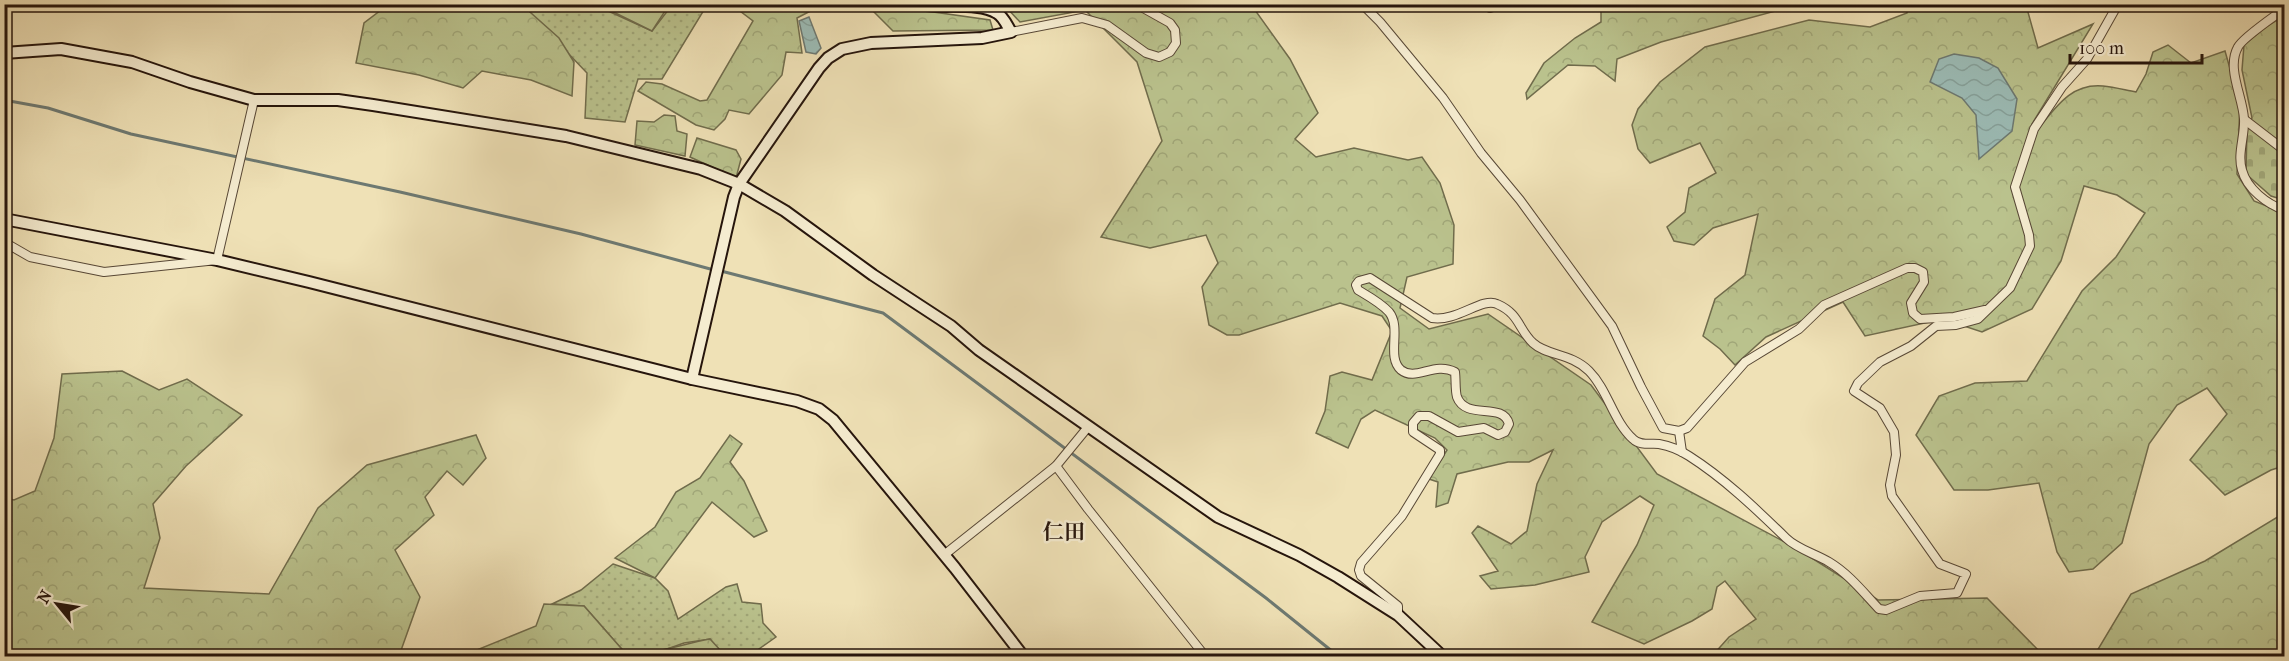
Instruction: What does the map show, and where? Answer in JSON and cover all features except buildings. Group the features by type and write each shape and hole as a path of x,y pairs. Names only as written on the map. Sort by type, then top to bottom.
{"street":[{"path":"918,4 992,10 999,14 1011,32"},
{"path":"692,379 734,197 739,184 828,58 842,49 871,43 982,38 1082,18 1107,25 1146,53 1159,57 1170,52 1176,43 1175,30 1170,23 1136,4"},
{"path":"1362,4 1380,22 1437,91 1612,326 1663,428 1680,431 1687,428 1745,362 1799,329 1824,305 1907,268 1915,268 1923,272 1924,282 1911,303 1913,313 1920,319 1954,317 1985,310"},
{"path":"1482,4 1490,8 1502,4"},
{"path":"1398,615 1398,606 1360,576 1359,570 1361,563 1402,516 1440,454 1440,450 1413,432 1413,423 1419,416 1429,416 1458,432 1484,428 1498,435 1505,432 1509,424 1508,417 1503,413 1470,409 1461,403 1457,396 1455,372 1448,368 1436,368 1419,374 1407,373 1401,369 1396,362 1395,326 1390,313 1358,290 1356,285 1359,281 1370,278 1432,318 1454,317 1483,304 1494,302 1501,306 1519,320 1531,341 1540,348 1569,356 1590,372 1613,414 1634,440 1641,444 1665,446 1682,452 1714,472 1776,526 1787,539 1846,573 1879,609 1886,610 1920,596 1957,592 1966,574 1940,564 1892,496 1890,485 1896,455 1894,432 1880,408 1854,391 1880,362 1911,346 1936,326 1956,325 1978,320 1985,310 2010,288 2030,246 2015,187 2034,129 2058,92 2087,59 2118,4"},
{"path":"2284,9 2238,44 2233,60 2244,120 2241,170 2251,188 2276,207 2284,210"},
{"path":"4,53 61,49 132,62 190,82 254,100 338,100 566,136 701,169 739,184 785,211 873,275 951,326 979,350 1218,517 1299,555 1398,615 1442,657"},
{"path":"217,260 254,100"},
{"path":"2244,120 2284,150"},
{"path":"4,219 217,260 692,379 797,401 819,409 834,420 944,555 1023,657"},
{"path":"4,242 30,256 104,272 217,260"},
{"path":"944,555 1056,466 1088,427"},
{"path":"1680,431 1682,452"},
{"path":"1056,466 1205,657"}],"green space":[{"path":"389,4 522,5 559,38 574,62 572,96 531,80 482,71 463,88 419,75 356,63 364,23"},
{"path":"1601,4 1789,5 1783,9 1661,42 1617,59 1615,81 1595,66 1568,65 1527,99 1526,93 1544,63 1575,38 1601,22"},
{"path":"522,5 595,5 652,31 672,5 707,5 662,79 638,79 625,122 585,118 587,73"},
{"path":"599,5 669,5 652,31"},
{"path":"732,5 822,5 797,18 802,53 786,52 782,75 749,114 729,110 725,119 714,130 696,125 638,91 646,82 662,84 700,101 707,100 753,21"},
{"path":"867,5 896,5 990,20 993,30 893,31"},
{"path":"1004,5 1248,5 1255,10 1290,59 1318,113 1295,139 1316,157 1354,148 1408,160 1422,157 1440,183 1454,225 1453,264 1407,277 1400,308 1429,329 1488,314 1591,385 1657,474 1796,548 1878,600 1987,598 2044,656 1712,656 1729,637 1756,619 1725,581 1717,587 1712,609 1644,644 1592,622 1637,545 1654,505 1640,496 1602,522 1585,557 1589,572 1535,585 1491,589 1480,576 1498,571 1472,533 1478,526 1511,544 1527,531 1537,484 1553,450 1529,462 1508,462 1457,474 1448,503 1436,507 1438,482 1429,479 1447,450 1435,438 1375,410 1361,419 1348,448 1316,433 1325,411 1330,376 1342,372 1372,380 1392,331 1382,316 1340,303 1239,335 1227,335 1209,325 1202,287 1218,263 1206,235 1150,248 1101,237 1162,141 1137,62 1085,10 1020,22"},
{"path":"1908,5 2026,5 2038,48 2093,24 2032,124 2038,129 2065,98 2082,88 2103,86 2136,92 2146,74 2153,52 2168,45 2191,63 2225,51 2240,104 2237,174 2254,201 2284,213 2284,466 2271,470 2225,495 2190,460 2227,414 2207,388 2177,405 2149,444 2122,543 2093,569 2069,572 2057,552 2039,483 1988,490 1954,490 1916,435 1939,396 1975,383 2027,381 2082,291 2116,257 2145,213 2117,195 2084,186 2061,261 2032,309 1982,332 1943,319 1865,336 1843,302 1766,337 1735,365 1703,336 1715,299 1745,275 1758,214 1713,228 1694,245 1674,241 1667,227 1685,212 1689,188 1716,173 1700,143 1650,163 1638,149 1632,125 1638,109 1660,82 1705,47 1809,20 1870,27 1907,13"},
{"path":"2284,16 2284,146 2247,127 2252,118 2242,70 2244,45 2267,26"},
{"path":"664,115 675,116 677,131 687,134 685,156 635,145 637,121 654,122"},
{"path":"2247,127 2284,146 2284,200 2271,196 2246,174"},
{"path":"697,138 736,150 741,159 736,178 690,157"},
{"path":"122,371 159,390 187,379 242,415 186,466 153,504 160,538 144,588 269,594 318,508 367,465 476,435 486,458 463,485 447,471 425,497 434,515 395,550 420,597 399,656 5,656 5,498 14,500 35,491 54,438 62,374"},
{"path":"730,435 742,444 730,462 744,481 767,531 754,537 712,502 655,578 615,558 655,527 676,492 700,478"},
{"path":"2284,513 2284,656 2094,656 2131,594 2205,561"},
{"path":"613,564 655,578 668,591 678,619 726,587 737,584 742,602 761,604 763,623 776,637 749,656 725,656 710,639 684,643 653,654 627,655 584,606 552,604 581,590"},
{"path":"544,604 584,606 627,655 659,651 710,639 721,651 722,656 462,656 536,626"}],"water":[{"path":"809,17 821,48 816,54 806,52 799,21"},
{"path":"1954,54 1979,58 1998,68 2017,99 2012,131 1979,159 1976,115 1962,98 1930,82 1939,59"}],"waterway":[{"path":"4,100 48,108 131,134 581,234 714,270"},
{"path":"721,271 883,313 1266,598 1338,656"}],"district":[{"name":"仁田","path":"1064,532"}]}
